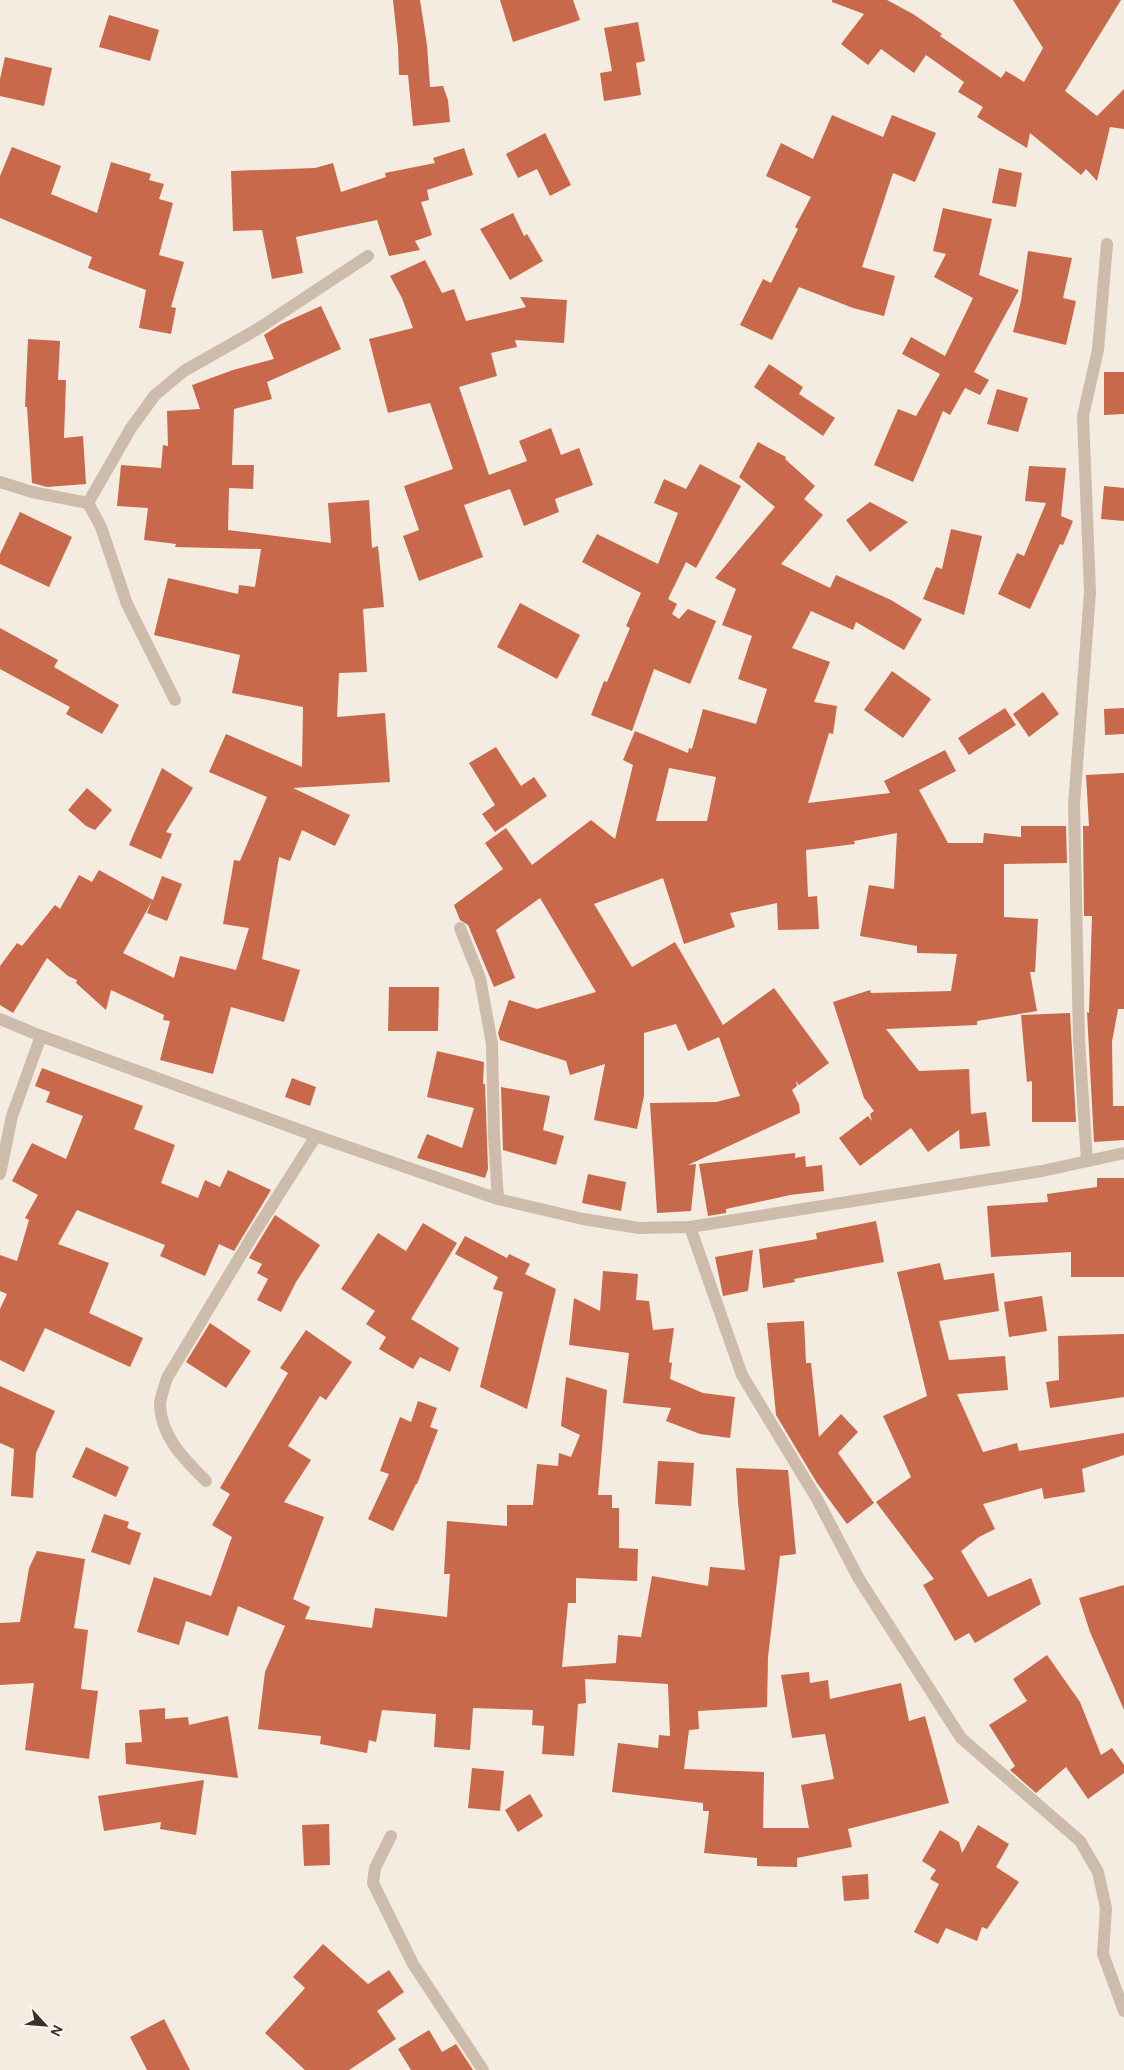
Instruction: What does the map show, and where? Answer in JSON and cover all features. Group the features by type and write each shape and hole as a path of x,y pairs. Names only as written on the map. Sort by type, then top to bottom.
{"street":[{"path":"1087,1161 1078,1040 1074,805 1090,592 1082,416 1098,350 1107,244"},
{"path":"88,503 130,428 155,396 184,371 256,330 368,256"},
{"path":"0,482 32,492 88,503"},
{"path":"88,503 101,527 127,604 175,700"},
{"path":"460,928 480,978 492,1044 494,1137 498,1198"},
{"path":"0,1019 41,1036 316,1136 498,1198 583,1219 639,1228 690,1227 1042,1171 1124,1154"},
{"path":"0,1174 12,1116 41,1036"},
{"path":"206,1481 183,1459 166,1431 160,1404 167,1378 253,1235 316,1136"},
{"path":"690,1227 742,1375 817,1499 859,1579 961,1738 1080,1841 1098,1872 1106,1908 1103,1954 1124,2011"},
{"path":"391,1836 375,1868 373,1884 413,1964 483,2070"}],"building":[{"path":"393,0 420,0 427,45 430,87 443,86 448,100 450,122 413,126 408,75 399,75"},
{"path":"500,0 573,0 580,20 513,42"},
{"path":"832,0 887,0 913,14 942,34 940,36 1001,78 1006,71 1024,82 1043,48 1013,0 1121,0 1065,91 1097,116 1124,89 1124,129 1110,127 1097,181 1086,169 1081,175 1030,133 1027,148 977,117 983,107 958,92 964,82 926,55 914,73 881,49 868,65 841,44 864,14 832,2"},
{"path":"109,15 159,30 150,61 99,47"},
{"path":"638,22 645,61 636,63 641,95 604,101 600,73 612,71 604,28"},
{"path":"5,57 52,68 44,106 0,96 0,79"},
{"path":"832,115 883,137 892,115 936,133 915,182 893,173 862,267 895,276 884,316 853,308 799,287 772,340 740,325 763,279 771,283 798,229 795,227 811,197 766,176 781,143 813,159"},
{"path":"545,133 571,185 550,196 537,169 518,178 506,154"},
{"path":"12,147 61,166 51,194 97,213 111,162 151,174 149,180 164,184 159,199 173,203 159,255 184,262 171,307 176,308 171,334 139,328 146,290 88,268 92,257 0,218 0,176"},
{"path":"464,148 473,175 427,190 429,200 421,202 432,235 415,241 420,250 389,256 377,220 296,237 303,273 272,279 262,230 233,231 231,171 315,168 333,163 341,192 386,177 385,173 435,163 433,158"},
{"path":"999,168 1022,173 1016,207 992,203"},
{"path":"943,208 992,219 979,275 1019,290 974,372 989,380 980,395 965,388 950,415 943,411 913,482 874,465 898,409 916,416 940,374 902,354 911,337 945,356 973,298 934,277 946,254 933,251"},
{"path":"513,213 524,236 527,234 543,261 510,280 480,229"},
{"path":"1028,251 1072,258 1063,298 1076,301 1066,345 1013,332 1021,301"},
{"path":"425,260 442,293 454,289 466,321 526,307 520,297 567,300 564,343 515,340 517,347 491,353 497,376 459,387 489,475 527,461 519,441 551,428 561,455 579,448 593,485 555,499 559,512 524,526 510,489 464,505 483,557 419,581 403,536 419,530 404,486 453,469 430,403 388,413 369,339 413,328 402,298 390,276"},
{"path":"321,306 341,349 267,382 272,399 234,409 232,465 254,465 253,489 229,488 228,530 331,543 328,503 369,500 372,548 378,546 384,607 363,609 367,672 339,673 337,717 385,713 390,782 293,788 350,815 335,846 302,830 290,861 279,857 262,959 300,970 284,1022 231,1007 213,1074 160,1060 170,1021 163,1020 164,1015 111,990 106,1010 76,983 77,980 68,976 47,958 13,1013 0,1005 0,966 17,943 22,946 55,905 60,909 79,875 92,882 99,870 153,900 162,876 182,884 167,921 147,913 152,901 123,953 174,978 180,956 236,970 249,928 223,924 234,860 240,861 267,797 209,772 226,734 302,767 303,707 232,693 240,655 154,635 168,578 238,594 239,585 255,587 261,549 175,547 176,544 144,540 148,508 117,506 121,465 161,468 163,445 168,446 167,411 200,409 192,385 233,370 274,359 264,335 281,324"},
{"path":"28,339 60,341 58,380 66,380 64,438 83,436 86,484 47,487 32,483 27,407 25,407"},
{"path":"769,364 803,387 799,394 835,418 823,436 754,387"},
{"path":"1104,372 1124,372 1124,414 1104,415"},
{"path":"997,389 1028,398 1018,432 987,424"},
{"path":"758,442 786,457 785,459 815,486 804,499 823,515 781,564 830,588 836,575 891,600 922,619 904,650 856,622 853,630 811,611 792,648 830,662 814,702 837,706 833,734 829,733 808,803 890,793 884,781 945,750 956,771 919,790 948,843 983,843 984,833 1021,837 1021,826 1066,826 1067,863 1004,864 1004,917 1038,919 1035,972 1030,972 1037,1011 977,1021 977,1025 886,1029 919,1071 969,1069 971,1114 986,1112 990,1146 960,1149 959,1130 928,1152 911,1128 860,1166 839,1138 868,1116 872,1121 870,1114 874,1111 864,1098 833,1002 870,990 871,993 951,991 957,954 917,953 917,946 860,936 869,885 894,889 897,833 854,841 855,844 806,850 808,897 817,896 819,929 778,930 777,903 730,913 735,927 684,944 663,878 594,904 632,967 675,942 723,1025 774,988 829,1063 799,1085 796,1081 797,1086 792,1090 799,1104 800,1113 688,1165 696,1164 691,1211 657,1213 650,1103 716,1102 740,1096 719,1037 688,1051 676,1024 644,1033 644,1096 637,1129 594,1120 605,1064 570,1075 566,1061 500,1040 498,1033 509,1000 537,1009 596,992 540,898 496,930 515,978 494,987 468,925 460,920 454,905 503,869 485,843 506,828 532,865 591,820 615,839 633,765 623,760 635,731 688,753 689,748 692,749 703,709 756,724 767,689 738,679 752,636 722,625 736,589 715,578 775,507 739,477","holes":["669,768 716,777 707,821 656,821"]},
{"path":"700,464 741,486 696,568 686,562 668,599 677,604 672,614 679,619 688,609 716,621 690,684 654,669 632,731 591,715 604,681 607,682 630,628 626,626 641,593 582,562 597,534 658,564 678,513 654,503 664,479 686,489"},
{"path":"1029,466 1066,468 1061,516 1073,521 1063,545 1060,544 1030,609 998,594 1017,553 1024,556 1046,503 1025,501"},
{"path":"1104,486 1124,488 1124,521 1101,519"},
{"path":"870,502 908,522 870,552 846,520"},
{"path":"20,512 72,537 49,587 0,564 0,554"},
{"path":"951,529 982,536 964,615 923,599 936,567 942,569"},
{"path":"520,603 580,635 557,679 497,647"},
{"path":"0,628 58,660 54,667 119,705 102,734 66,714 70,707 0,669"},
{"path":"892,671 931,699 903,738 864,710"},
{"path":"1043,692 1059,714 1029,737 1013,714"},
{"path":"1005,708 1016,725 969,755 958,738"},
{"path":"1124,708 1124,734 1105,735 1104,709"},
{"path":"496,747 521,786 534,777 547,796 495,832 482,814 495,805 469,763"},
{"path":"162,768 193,788 166,832 172,834 161,859 129,845"},
{"path":"1124,773 1124,1009 1118,1009 1112,1042 1113,1106 1124,1106 1124,1140 1094,1142 1087,1012 1089,1013 1092,916 1084,916 1083,826 1089,826 1086,775"},
{"path":"87,788 112,810 95,830 86,826 68,810"},
{"path":"389,987 439,987 438,1031 388,1031"},
{"path":"1070,1013 1076,1122 1032,1122 1032,1081 1027,1082 1021,1015"},
{"path":"437,1051 484,1062 483,1084 485,1084 488,1169 485,1178 417,1158 427,1134 462,1148 474,1108 427,1097"},
{"path":"42,1068 143,1106 134,1129 175,1145 161,1183 198,1198 205,1180 220,1187 228,1170 271,1190 234,1251 219,1244 205,1276 160,1256 165,1245 77,1210 58,1244 109,1263 89,1313 143,1338 130,1367 45,1328 24,1372 0,1360 0,1309 7,1294 0,1291 0,1255 17,1261 29,1220 25,1218 38,1195 12,1181 32,1143 66,1159 83,1116 46,1102 50,1092 35,1086"},
{"path":"292,1078 316,1087 310,1106 285,1097"},
{"path":"501,1087 550,1096 543,1130 564,1136 556,1165 503,1150"},
{"path":"795,1153 795,1158 805,1156 806,1167 822,1165 824,1191 790,1195 726,1209 726,1213 708,1216 699,1164"},
{"path":"588,1174 626,1182 621,1211 582,1203"},
{"path":"1097,1178 1124,1178 1124,1277 1071,1277 1071,1252 991,1257 987,1206 1048,1202 1047,1194 1097,1187"},
{"path":"275,1215 320,1245 296,1282 281,1312 257,1300 268,1279 257,1273 262,1264 249,1258"},
{"path":"876,1221 884,1262 794,1279 795,1282 763,1288 759,1249 817,1239 816,1233"},
{"path":"423,1223 457,1243 411,1319 459,1348 450,1372 420,1357 413,1369 379,1349 386,1337 366,1324 375,1311 341,1289 378,1233 406,1251"},
{"path":"465,1236 507,1258 509,1254 530,1264 525,1274 556,1289 527,1409 480,1387 503,1292 493,1289 498,1277 455,1254"},
{"path":"753,1250 748,1291 723,1296 715,1257"},
{"path":"940,1263 944,1280 994,1273 999,1311 939,1321 949,1360 1005,1356 1008,1390 957,1394 983,1452 1017,1443 1019,1451 1124,1433 1124,1455 1082,1469 1085,1492 1044,1499 1042,1488 983,1504 995,1529 979,1537 961,1551 988,1597 1031,1578 1041,1604 975,1643 969,1633 955,1641 923,1585 934,1579 876,1502 911,1477 883,1416 927,1396 897,1272"},
{"path":"603,1271 638,1274 636,1300 649,1301 653,1330 674,1328 669,1362 672,1363 670,1379 703,1393 735,1397 730,1438 700,1434 666,1421 671,1408 623,1403 629,1353 569,1345 574,1298 600,1311"},
{"path":"1042,1296 1047,1331 1009,1337 1004,1302"},
{"path":"804,1321 806,1363 811,1363 819,1437 841,1414 858,1432 838,1453 874,1503 847,1524 817,1483 776,1415 767,1323"},
{"path":"210,1323 251,1351 226,1388 186,1362"},
{"path":"306,1330 352,1362 326,1400 320,1396 288,1446 311,1460 284,1502 324,1517 293,1599 310,1607 305,1619 372,1628 375,1608 447,1617 450,1574 444,1574 447,1521 507,1526 507,1505 533,1505 537,1464 558,1466 559,1453 571,1457 580,1435 561,1426 566,1377 607,1390 598,1495 612,1495 612,1508 619,1508 619,1548 638,1549 637,1581 576,1578 576,1603 568,1603 562,1667 616,1663 618,1635 641,1637 652,1576 708,1586 710,1567 745,1570 736,1468 788,1470 796,1554 780,1556 768,1657 767,1707 698,1711 699,1729 689,1730 684,1769 764,1772 763,1828 809,1828 801,1785 834,1779 825,1734 792,1738 781,1675 809,1672 810,1683 828,1680 830,1699 901,1683 909,1721 925,1716 949,1803 848,1829 852,1847 797,1858 797,1867 757,1866 757,1858 704,1853 709,1811 703,1811 703,1803 612,1792 618,1743 658,1748 659,1735 670,1736 668,1684 585,1679 586,1703 578,1704 574,1756 542,1754 544,1726 532,1725 533,1710 473,1708 470,1750 434,1747 436,1714 382,1710 376,1742 369,1740 367,1753 320,1744 321,1736 258,1729 265,1672 285,1626 238,1606 228,1636 186,1621 179,1645 137,1632 154,1577 211,1596 232,1537 212,1525 230,1494 220,1488 288,1373 280,1368"},
{"path":"1124,1334 1124,1397 1050,1408 1046,1382 1059,1380 1058,1336"},
{"path":"0,1386 55,1411 36,1453 33,1498 11,1496 14,1449 0,1443"},
{"path":"418,1401 437,1408 430,1427 438,1430 417,1484 393,1531 368,1519 389,1474 380,1471 400,1417 411,1422"},
{"path":"86,1447 129,1467 116,1497 72,1477"},
{"path":"658,1461 694,1463 691,1506 655,1504"},
{"path":"104,1514 129,1522 127,1528 141,1533 130,1565 91,1552"},
{"path":"37,1551 85,1559 74,1628 88,1630 81,1689 98,1691 89,1759 25,1750 34,1683 0,1685 0,1623 20,1622 29,1568"},
{"path":"1124,1585 1124,1710 1090,1632 1079,1598"},
{"path":"1047,1655 1080,1702 1101,1755 1112,1748 1124,1765 1124,1773 1088,1799 1066,1767 1036,1793 1010,1770 1015,1766 989,1725 1027,1701 1013,1679"},
{"path":"165,1708 165,1719 188,1717 189,1725 228,1716 238,1778 126,1764 125,1743 142,1742 139,1710"},
{"path":"472,1768 504,1771 500,1811 468,1808"},
{"path":"204,1780 196,1835 160,1829 161,1822 104,1831 98,1796"},
{"path":"530,1794 543,1816 518,1832 505,1810"},
{"path":"329,1824 330,1865 304,1866 302,1825"},
{"path":"978,1825 1009,1844 996,1867 1019,1882 987,1929 982,1927 977,1941 946,1928 938,1944 914,1932 939,1884 930,1879 936,1870 922,1861 940,1830 959,1842 962,1853"},
{"path":"868,1874 869,1899 844,1901 842,1876"},
{"path":"323,1944 368,1984 389,1970 404,1992 377,2011 396,2039 349,2070 305,2070 265,2033 305,1988 293,1977"},
{"path":"164,2019 190,2070 147,2070 130,2037"},
{"path":"429,2030 442,2052 456,2044 473,2070 411,2070 398,2049"}]}
